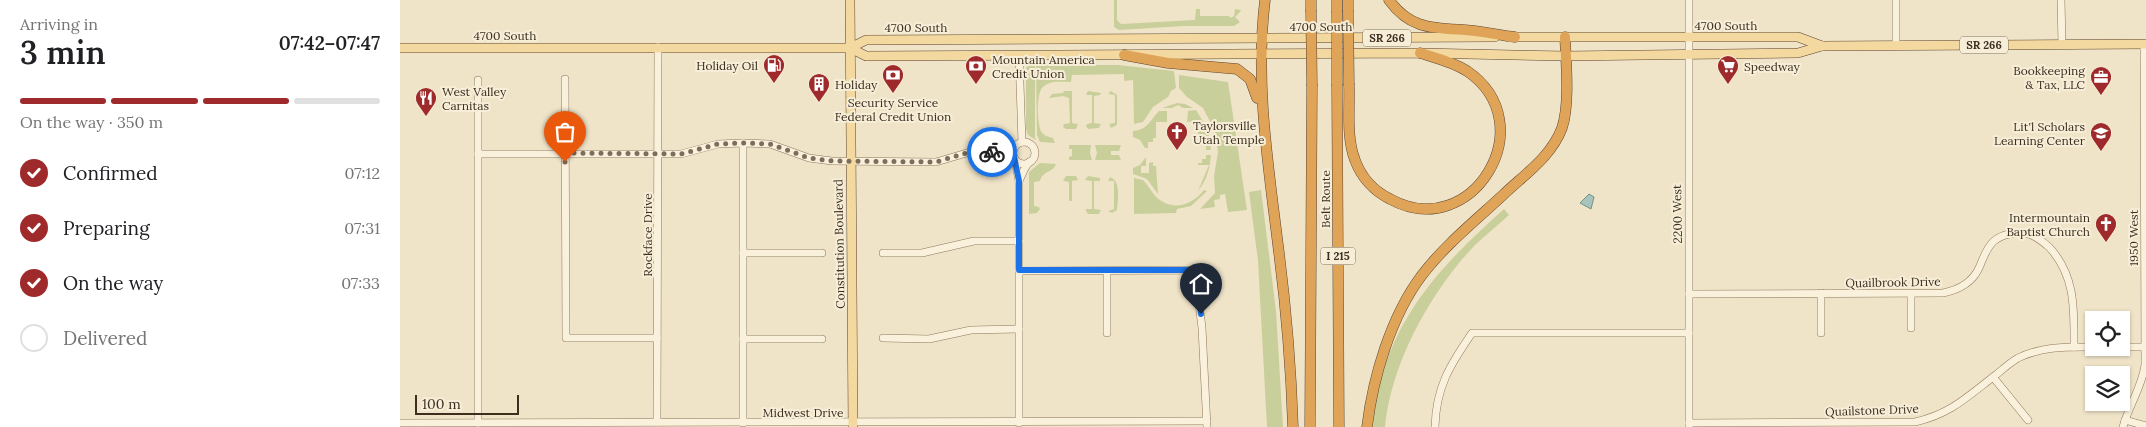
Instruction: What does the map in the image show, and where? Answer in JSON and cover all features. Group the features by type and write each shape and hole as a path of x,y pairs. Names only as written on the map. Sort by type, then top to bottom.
{"highway":[{"path":"1263,130 1260,38 1265,0"},
{"name":"Belt Route","path":"1337,0 1339,427"},
{"path":"1389,0 1404,16 1428,28 1465,30 1515,37"},
{"name":"Belt Route","path":"1310,427 1311,5"},
{"path":"1348,5 1351,147 1360,170 1372,186 1392,200 1409,207 1433,208 1456,202 1476,188 1491,169 1499,146 1498,116 1488,93 1473,76 1455,65 1420,53"},
{"path":"1366,427 1370,400 1381,356 1402,310 1421,276 1440,254 1508,189 1532,170 1550,150 1562,127 1566,96 1565,37"},
{"path":"1124,54 1168,63 1226,66 1241,70 1248,76 1254,86 1263,130 1287,322 1293,427"}],"main road":[{"name":"Constitution Boulevard","path":"850,0 853,425"},
{"name":"4700 South","path":"850,48 866,40 1515,37 1798,37 1822,46"},
{"name":"4700 South","path":"400,48 850,48 866,56 1420,53 1689,56 1798,53 1822,46 2145,44"}],"street":[{"name":"2200 West","path":"1688,0 1689,425"},
{"path":"1896,0 1896,46"},
{"path":"2061,0 2062,44"},
{"name":"1950 West","path":"2124,424 2142,382 2145,364 2145,44"},
{"name":"Rockface Drive","path":"657,422 658,47"},
{"path":"1019,55 1022,142"},
{"path":"478,80 478,423"},
{"path":"565,80 566,338 658,338"},
{"path":"478,154 681,154 718,144 743,143 770,144 820,160 936,162 970,152 1014,156 1023,164 1034,158 1035,150 1030,143 1022,142 1015,147 1014,156 1019,181 1019,423"},
{"path":"743,143 743,423"},
{"path":"1019,181 1029,162"},
{"name":"Quailbrook Drive","path":"1689,294 1911,294 1954,291 1972,278 1994,241 2005,235 2016,233 2035,236 2053,252 2069,278 2073,298 2074,347"},
{"path":"883,253 922,253 974,241 1019,241"},
{"path":"743,253 822,253"},
{"path":"1019,270 1195,270 1202,328 1207,424"},
{"path":"1107,271 1107,333"},
{"path":"1821,293 1821,333"},
{"path":"1911,294 1911,328"},
{"path":"883,338 929,339 971,330 1019,329"},
{"path":"1435,427 1438,397 1442,381 1472,333 1689,333"},
{"path":"743,339 822,338"},
{"name":"Quailstone Drive","path":"1689,425 1915,422 1945,413 1961,403 2016,359 2030,352 2046,348 2085,347"},
{"path":"2130,347 2145,347"},
{"path":"1993,377 2028,420"},
{"name":"Midwest Drive","path":"400,423 1207,424"},
{"path":"2124,424 2146,426"}],"green space":[{"path":"1114,0 1117,0 1117,20 1121,24 1195,20 1196,9 1200,9 1200,16 1229,16 1231,18 1234,16 1235,9 1241,10 1235,17 1240,22 1234,26 1184,26 1119,30 1114,27"},
{"path":"1030,64 1035,64 1036,140 1028,135 1026,129 1026,68"},
{"path":"1036,65 1118,65 1174,71 1176,88 1171,91 1168,97 1153,107 1143,122 1134,124 1133,80 1124,81 1124,74 1072,75 1071,82 1055,82 1045,85 1040,92 1038,118 1042,133 1053,138 1055,143 1040,142 1037,135"},
{"path":"1179,75 1228,82 1247,210 1228,212 1225,194 1220,195 1220,199 1214,200 1215,207 1200,209 1215,193 1214,176 1218,152 1215,131 1203,108 1187,97 1179,88"},
{"path":"1064,91 1072,91 1072,123 1078,124 1076,129 1066,129 1063,127 1064,124 1070,123 1069,98 1063,96 1049,98 1052,94 1063,93"},
{"path":"1088,91 1101,93 1094,96 1094,123 1101,124 1099,128 1088,129 1086,126 1092,123 1092,95 1086,95"},
{"path":"1111,91 1117,95 1117,125 1111,128 1109,124 1115,123 1115,95 1108,94"},
{"path":"1177,103 1193,108 1183,108 1178,105 1172,108 1162,108"},
{"path":"1196,110 1208,130 1211,150 1206,150 1206,145 1202,145 1202,141 1198,142 1198,121 1187,122 1188,111"},
{"path":"1159,111 1167,111 1167,122 1156,122 1156,138 1153,138 1153,142 1148,142 1148,148 1145,148 1140,140 1133,137 1133,131 1145,127"},
{"path":"1069,145 1091,145 1090,153 1092,160 1069,160 1069,157 1072,156 1072,149 1069,149"},
{"path":"1095,145 1121,145 1119,151 1111,151 1111,155 1119,155 1121,160 1095,160 1097,153"},
{"path":"1206,155 1211,155 1209,169 1204,183 1198,191 1209,165 1198,165 1198,163 1202,163 1202,159 1206,159"},
{"path":"1146,157 1146,166 1141,166 1141,173 1149,173 1149,163 1153,162 1153,166 1156,166 1158,194 1147,179 1133,174 1133,168 1140,165"},
{"path":"1040,163 1056,164 1053,169 1041,177 1040,181 1034,182 1034,206 1040,209 1037,213 1029,214 1029,172"},
{"path":"1066,176 1076,176 1078,180 1072,181 1072,201 1069,201 1069,182 1063,181"},
{"path":"1088,176 1100,178 1100,181 1094,181 1094,209 1101,210 1099,214 1088,214 1086,211 1086,209 1092,209 1092,181 1085,180"},
{"path":"1110,177 1116,182 1118,191 1117,210 1112,213 1108,211 1114,209 1114,181 1108,181"},
{"path":"1134,178 1143,180 1155,196 1168,204 1181,205 1187,203 1199,196 1204,190 1207,191 1191,206 1177,209 1176,213 1134,214"},
{"path":"1261,190 1276,311 1283,427 1267,427 1258,261 1249,192"},
{"path":"1504,209 1509,215 1475,245 1459,263 1429,306 1416,329 1395,378 1385,427 1371,427 1384,368 1408,316 1436,277 1468,242"}],"water":[{"path":"1589,194 1594,197 1591,209 1580,203"}],"way so far":[{"path":"565,162 565,153 681,154 718,144 743,143 770,144 809,158 832,161 936,162 970,152 992,152"}],"place":[{"name":"Holiday Oil","path":"774,84"},
{"name":"Mountain America Credit Union","path":"976,85"},
{"name":"Speedway","path":"1728,85"},
{"name":"Security Service Federal Credit Union","path":"893,94"},
{"name":"Bookkeeping & Tax, LLC","path":"2101,96"},
{"name":"Holiday","path":"819,103"},
{"name":"West Valley Carnitas","path":"426,117"},
{"name":"Taylorsville Utah Temple","path":"1177,151"},
{"name":"Lit'l Scholars Learning Center","path":"2101,152"},
{"name":"Intermountain Baptist Church","path":"2106,243"}],"route":[{"path":"992,152 1013,152 1016,162 1019,181 1019,270 1195,270 1201,314"}]}
